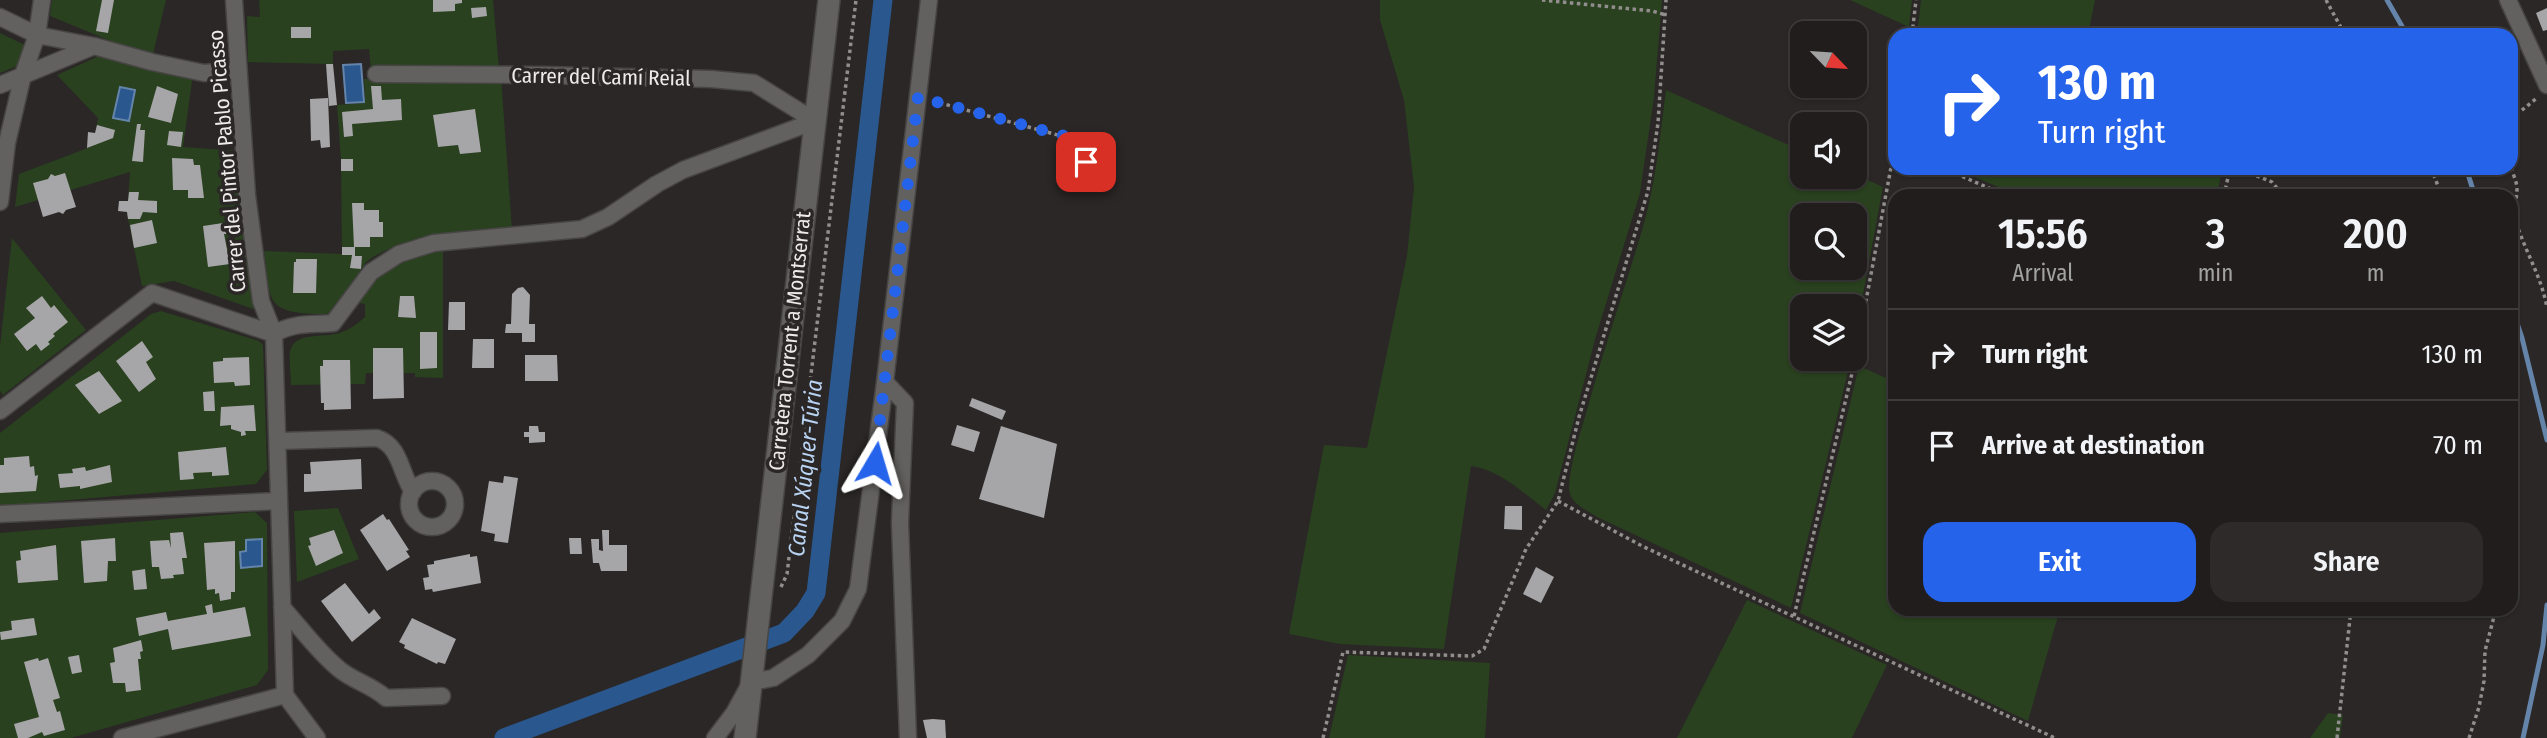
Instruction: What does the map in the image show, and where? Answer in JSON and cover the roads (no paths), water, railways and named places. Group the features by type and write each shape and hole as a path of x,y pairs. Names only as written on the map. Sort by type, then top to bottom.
{"main road":[{"name":"Carretera Torrent a Montserrat","path":"752,677 829,0"},
{"path":"745,738 752,677"}],"street":[{"path":"0,202 6,143 23,75 37,35 42,0"},
{"name":"Carrer del Pintor Pablo Picasso","path":"234,0 247,195 261,301 274,334 285,695"},
{"path":"715,738 734,713 752,677 773,678 791,668 827,638 851,606 864,557 929,0"},
{"path":"2508,0 2542,91"},
{"path":"0,17 37,35 204,73 237,70"},
{"path":"0,85 94,46"},
{"name":"Carrer del Camí Reial","path":"376,74 710,79 754,83 815,121"},
{"path":"0,411 152,293 274,334 285,327 333,323 371,272 398,254 434,243 582,229 601,222 683,170 815,121"},
{"path":"885,382 905,402 900,523 908,738"},
{"path":"279,441 377,438 387,441 395,450 405,480 413,492"},
{"path":"0,514 278,501"},
{"path":"282,607 321,653 341,671 386,698 442,696"},
{"path":"122,738 285,695 317,738"}],"water":[{"path":"361,64 364,102 346,103 343,65"},
{"path":"120,87 135,90 129,121 113,118"},
{"path":"262,539 262,566 241,568 240,552 246,551 246,540"}],"waterway":[{"name":"Canal Xúquer-Túria","path":"504,738 784,633 805,611 816,593 883,0"},
{"path":"2387,0 2403,28"},
{"path":"2468,175 2473,189"},
{"path":"2518,326 2547,440"},
{"path":"2523,738 2543,645 2547,605"}]}
